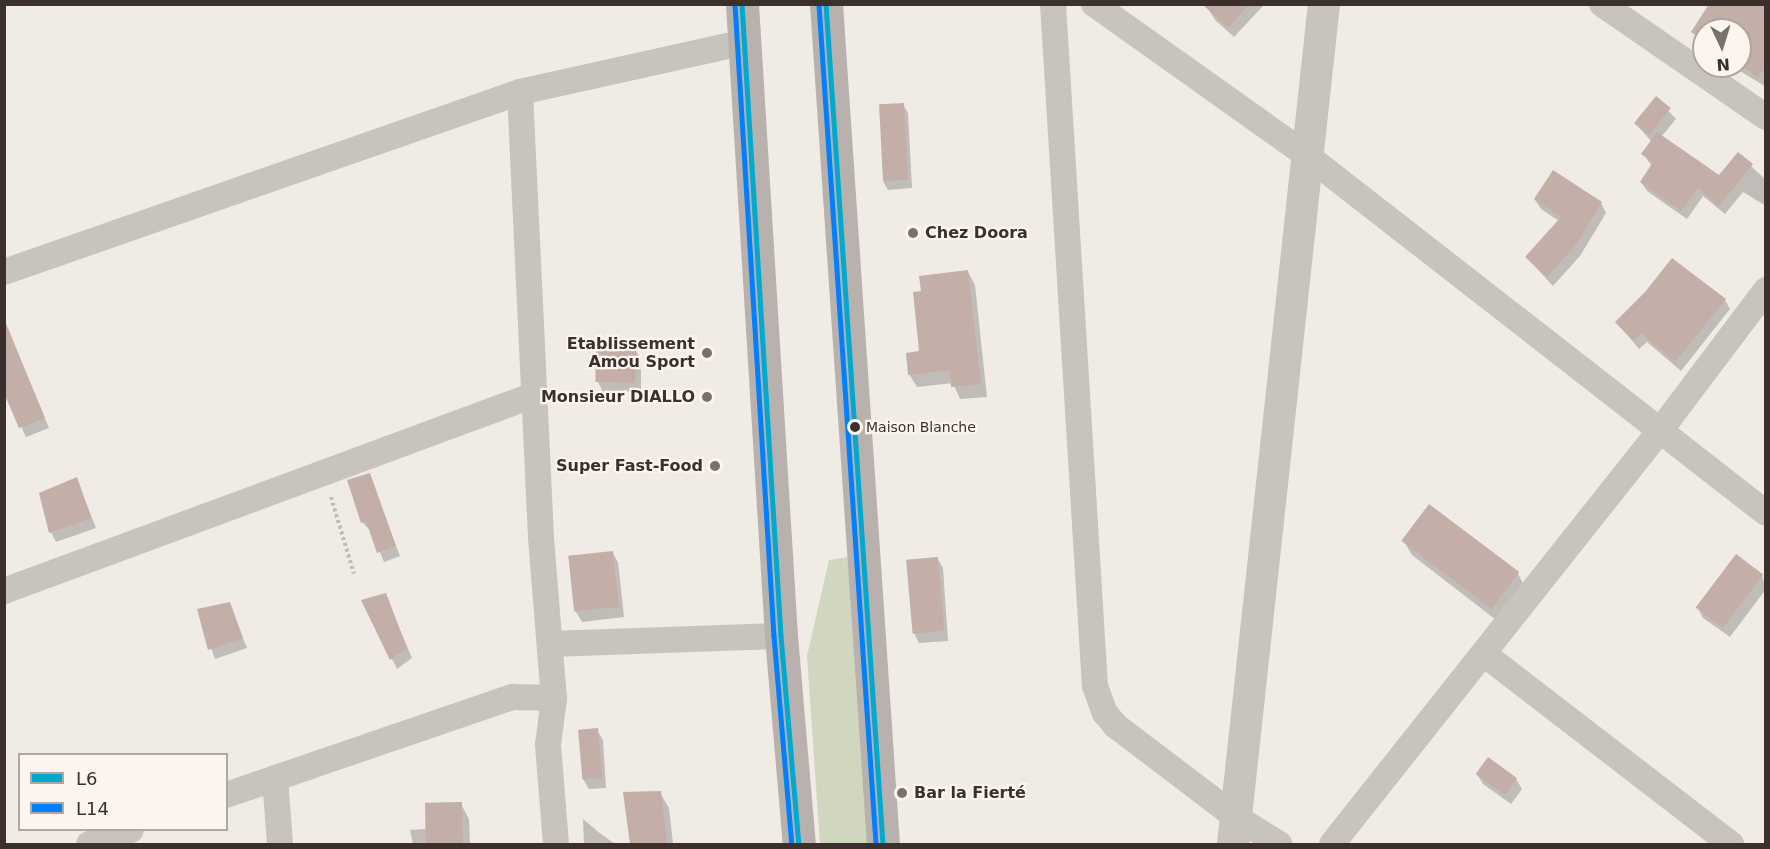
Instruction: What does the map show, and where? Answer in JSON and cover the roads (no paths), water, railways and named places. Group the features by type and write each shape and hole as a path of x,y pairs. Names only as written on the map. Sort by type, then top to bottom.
{"main road":[{"path":"742,4 781,636 799,844"},
{"path":"826,4 883,844"}],"street":[{"path":"1053,4 1095,686 1105,713 1116,726 1235,831 1279,844"},
{"path":"1094,4 1305,154 1662,428 1766,513"},
{"path":"1235,831 1305,154 1324,4"},
{"path":"1602,4 1766,117"},
{"path":"4,272 520,92 746,42"},
{"path":"520,92 534,395 554,698 548,745 556,844"},
{"path":"1332,844 1662,428 1766,290"},
{"path":"4,591 323,470 534,395"},
{"path":"550,644 781,636"},
{"path":"1484,654 1731,844"},
{"path":"228,794 513,697 554,698"},
{"path":"275,778 279,844"},
{"path":"89,844 128,831"}],"place":[{"name":"Chez Doora","path":"913,233"},
{"name":"Etablissement Amou Sport","path":"707,353"},
{"name":"Monsieur DIALLO","path":"707,397"},
{"name":"Maison Blanche","path":"855,427"},
{"name":"Super Fast-Food","path":"715,466"},
{"name":"Bar la Fierté","path":"902,793"}]}
